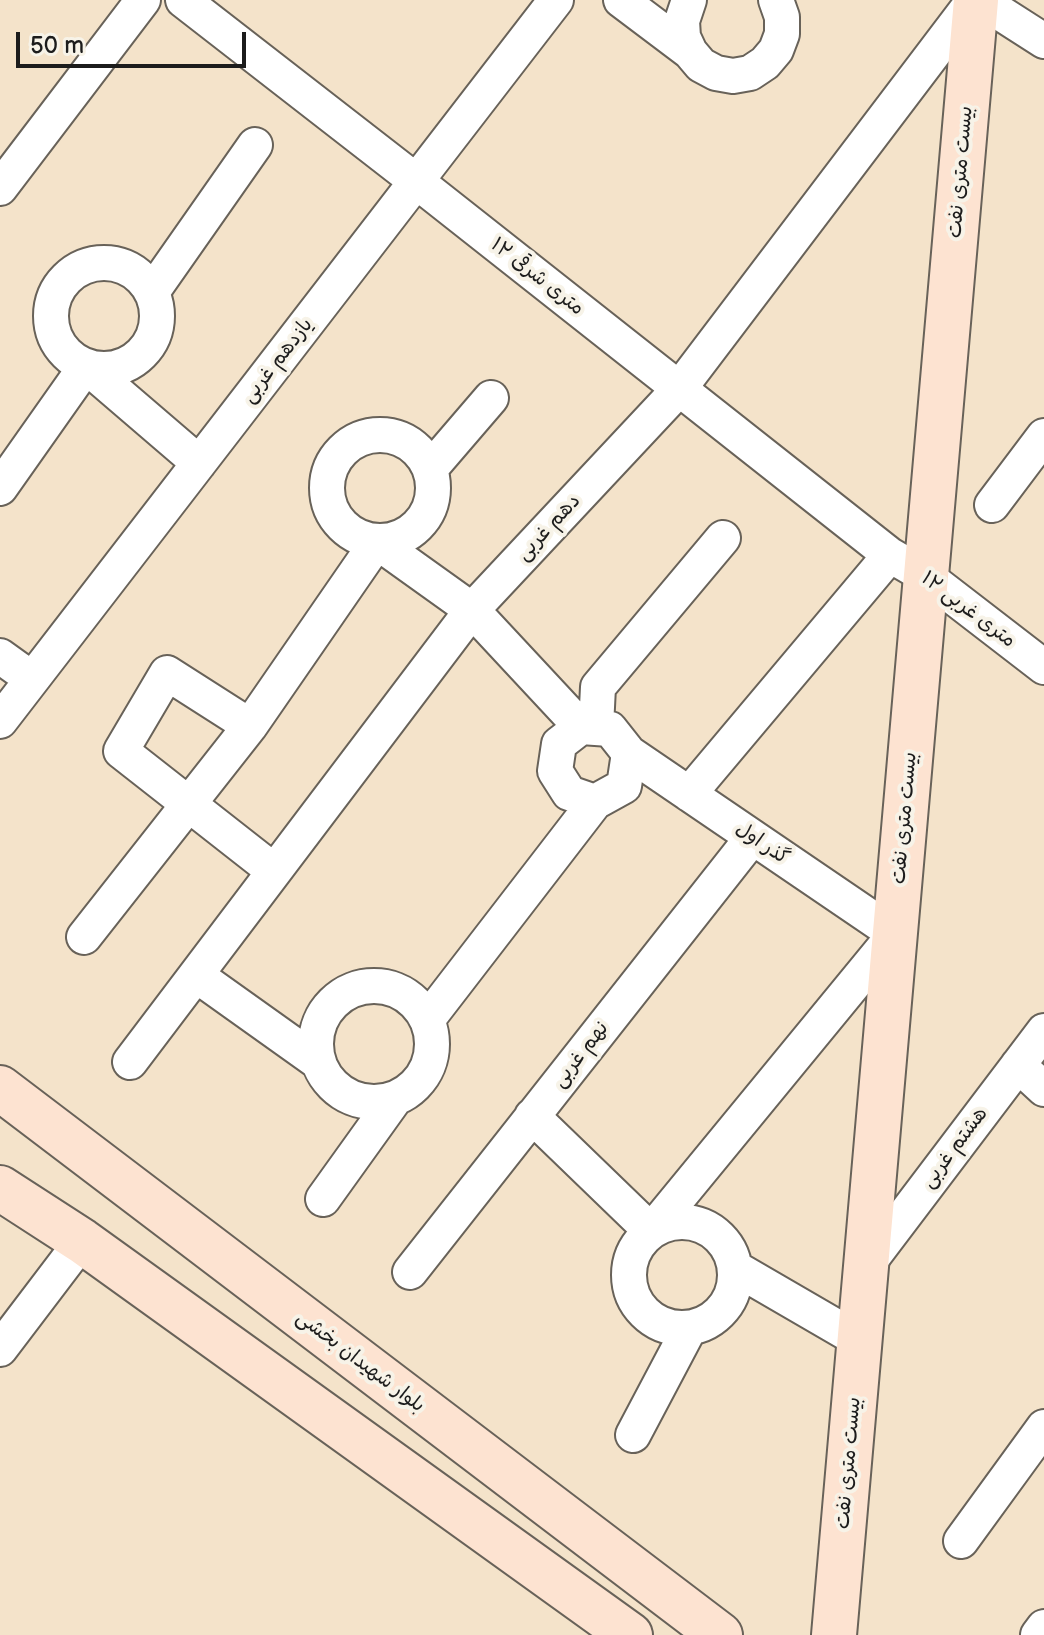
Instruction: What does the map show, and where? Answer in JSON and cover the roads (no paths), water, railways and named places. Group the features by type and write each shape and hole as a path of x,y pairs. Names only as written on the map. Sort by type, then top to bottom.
{"main road":[{"name":"بیست متری نفت","path":"834,1635 895,934 908,566 977,0"},
{"name":"بلوار شهیدان بخشی","path":"0,1088 720,1635"},
{"path":"0,1188 82,1241 630,1635"}],"street":[{"path":"0,188 143,0"},
{"name":"۱۲ متری شرقی","path":"183,0 908,566"},
{"name":"یازدهم غربی","path":"0,721 556,0"},
{"path":"621,0 690,52 701,65 716,73 733,76 750,73 765,63 776,50 782,34 782,17 777,0"},
{"path":"689,0 682,21 683,37 690,52"},
{"path":"977,0 1044,41"},
{"name":"دهم غربی","path":"130,1062 472,610 679,389 977,0"},
{"path":"152,292 255,145"},
{"path":"86,366 104,369 122,366 137,357 149,344 156,327 157,310 152,292 142,278 128,268 111,263 94,263 78,269 64,280 55,295 51,312 53,329 60,345 71,358 86,366 199,463"},
{"path":"0,488 86,366"},
{"path":"430,469 491,398"},
{"path":"373,434 391,435 407,442 421,454 430,469 433,486 431,504 423,519 410,532 394,540 377,542 360,538 333,515 327,498 326,481 331,463 342,449 356,439 373,434"},
{"path":"992,505 1044,436"},
{"path":"588,727 598,687 723,538"},
{"path":"377,542 472,610 588,727"},
{"path":"84,937 250,726 377,542"},
{"path":"689,794 908,566"},
{"name":"۱۲ متری غربی","path":"908,566 1044,667"},
{"path":"0,656 32,679"},
{"path":"250,726 167,673 121,751 274,871"},
{"path":"427,1020 595,802 624,786 629,753 610,729 588,727 559,744 555,771 569,793 595,802"},
{"name":"گذر اول","path":"629,753 895,934"},
{"name":"نهم غربی","path":"410,1272 752,838"},
{"path":"651,1231 667,1223 686,1221 704,1226 719,1236 729,1251 735,1268 729,1301 719,1314 705,1324 689,1329 672,1329 655,1322 641,1310 632,1295 628,1277 630,1260 638,1243 895,934"},
{"path":"196,975 318,1062"},
{"path":"363,986 383,986 401,992 417,1004 427,1020 433,1039 431,1058 424,1076 411,1090 394,1100 376,1103 357,1101 340,1092 327,1079 318,1062 316,1042 320,1023 330,1006 345,993 363,986"},
{"name":"هشتم غربی","path":"866,1266 1044,1031"},
{"path":"1018,1065 1044,1089"},
{"path":"323,1199 394,1100"},
{"path":"532,1116 651,1231"},
{"path":"0,1349 82,1241"},
{"path":"735,1268 859,1340"},
{"path":"633,1435 689,1329"},
{"path":"961,1541 1044,1427"},
{"path":"1038,1635 1044,1627"}]}
